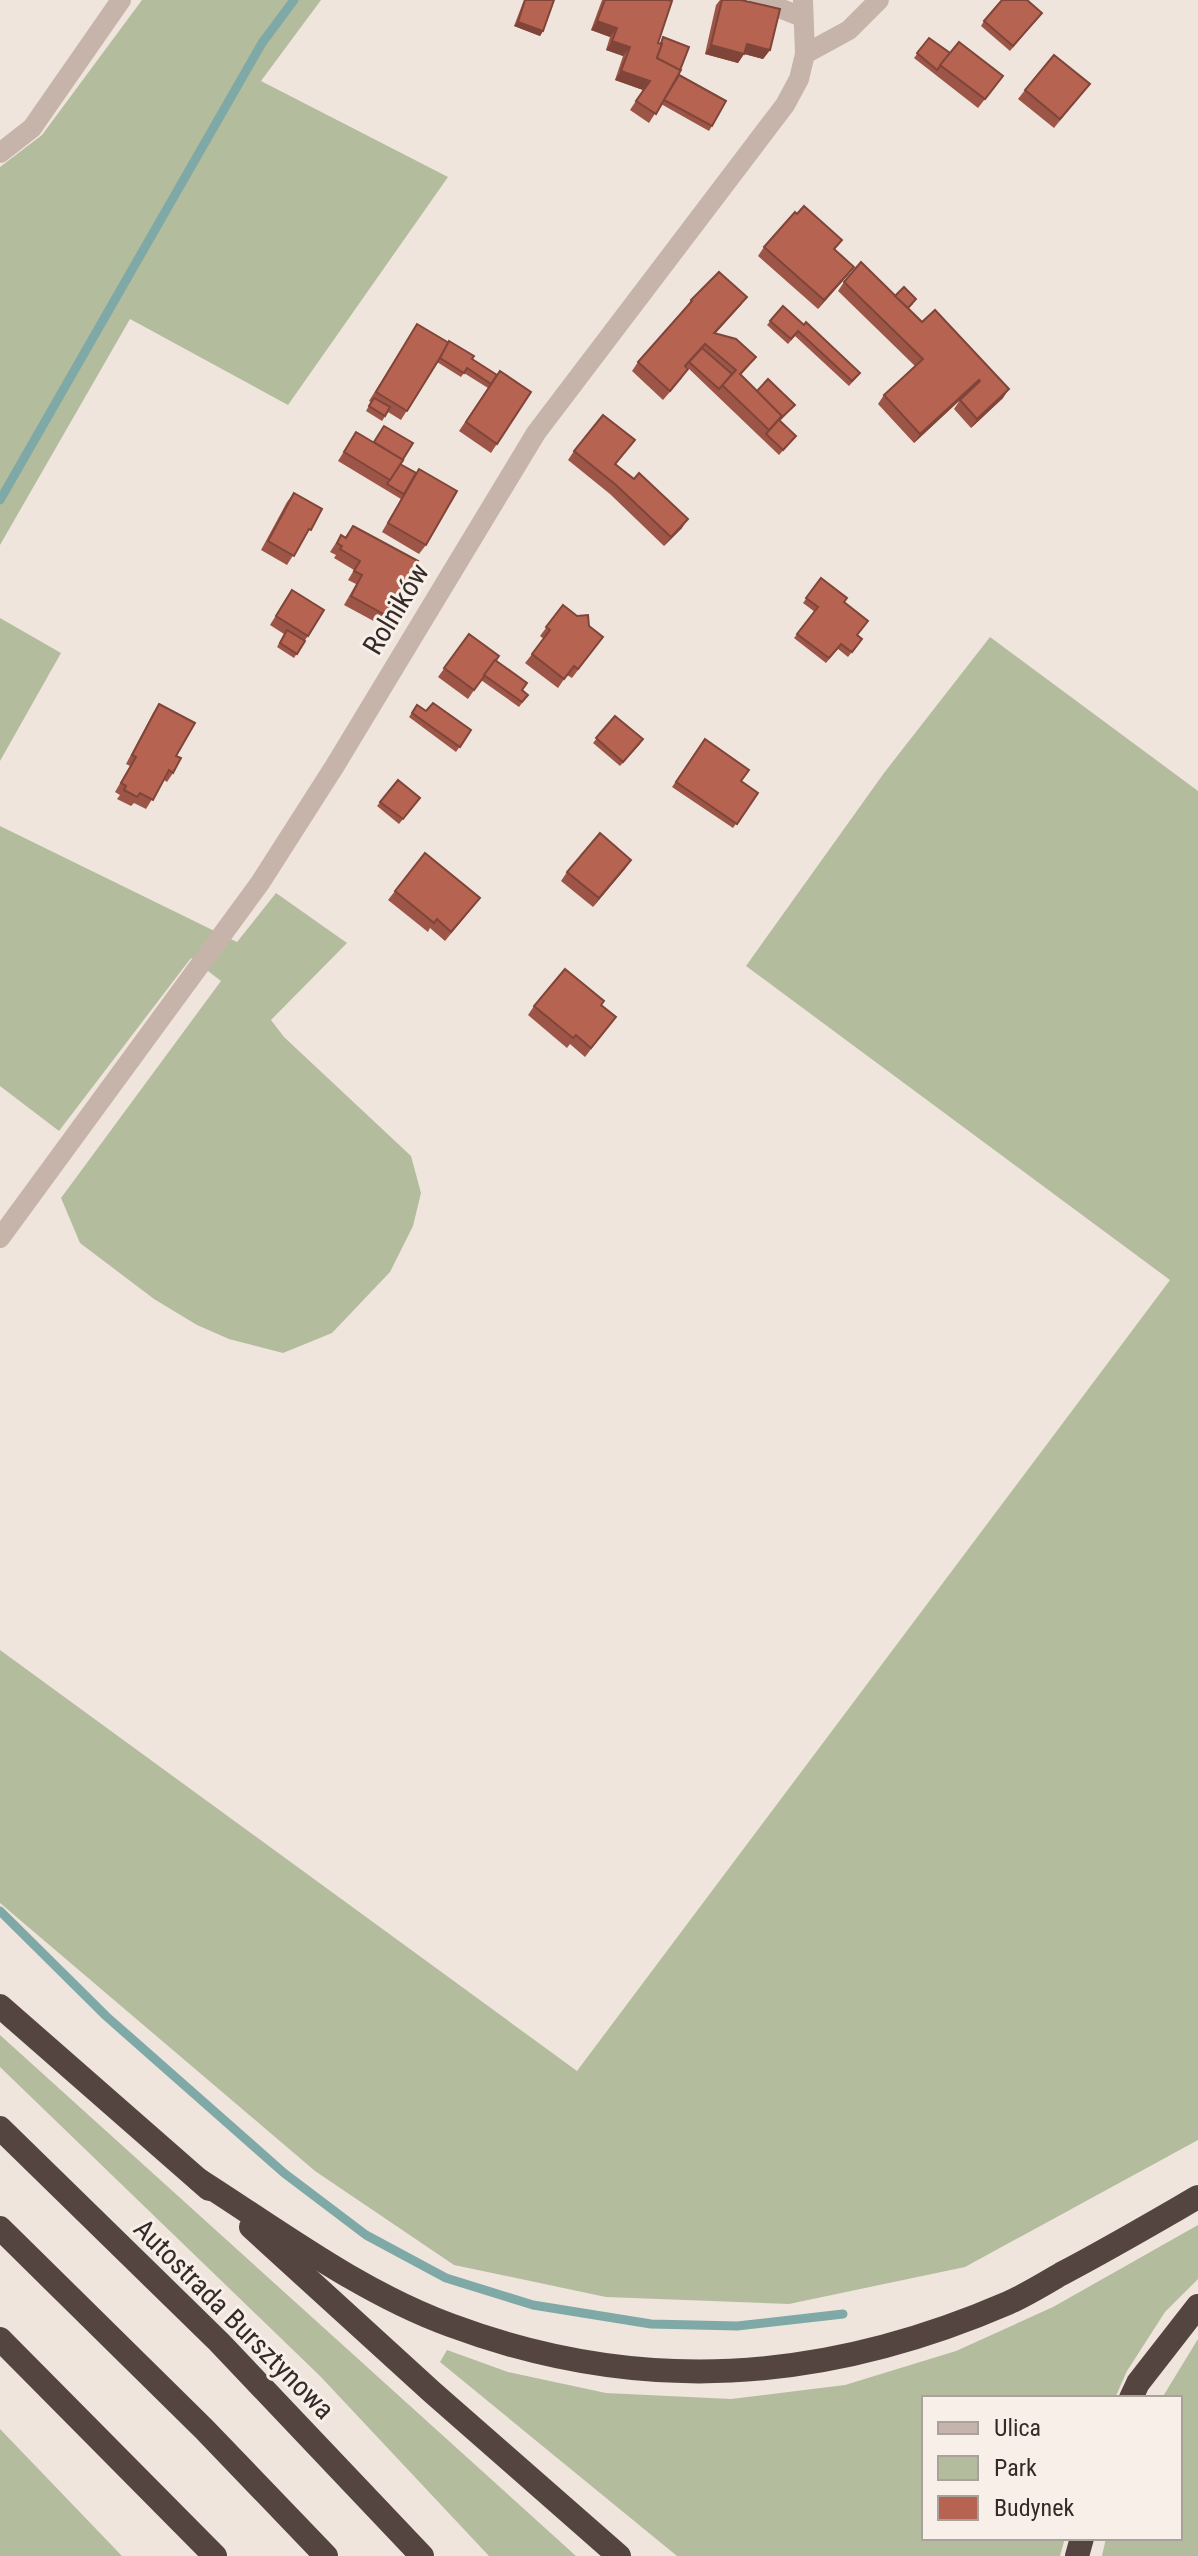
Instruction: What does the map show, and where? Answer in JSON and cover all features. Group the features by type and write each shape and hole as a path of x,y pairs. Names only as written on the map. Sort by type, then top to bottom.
{"highway":[{"path":"0,2006 619,2556"},
{"name":"Autostrada Bursztynowa","path":"0,2128 219,2342 422,2556"},
{"path":"199,2180 379,2293 448,2325 535,2352 623,2369 714,2372 814,2363 906,2342 1010,2302 1198,2197"},
{"path":"0,2228 204,2429 326,2556"},
{"path":"1132,2396 1138,2383 1198,2306"},
{"path":"0,2339 215,2556"}],"street":[{"path":"0,153 32,128 121,0"},
{"path":"759,0 802,8"},
{"path":"805,54 849,30 879,0"},
{"name":"Rolników","path":"0,1238 260,883 336,764 536,433 785,105 799,79 805,54 802,8"}],"green space":[{"path":"142,0 321,0 261,81 448,177 288,405 130,319 0,545 0,167 42,135"},
{"path":"0,618 61,653 0,761"},
{"path":"990,637 1198,791 1198,2140 965,2267 789,2304 606,2297 454,2265 315,2171 0,1903 0,1650 577,2071 1170,1280 746,966 884,773"},
{"path":"0,826 237,942 276,893 347,943 271,1020 284,1037 411,1156 421,1193 413,1226 390,1272 332,1333 283,1353 229,1339 197,1325 154,1299 80,1243 61,1198 221,981 191,958 59,1131 0,1086"},
{"path":"0,2035 576,2556 489,2556 320,2376 0,2067"},
{"path":"1198,2225 1198,2279 1165,2312 1127,2371 1116,2396 922,2396 922,2540 1064,2540 1060,2556 677,2556 440,2362 447,2350 508,2372 606,2393 731,2399 845,2385 956,2351 1053,2307"},
{"path":"1198,2339 1198,2556 1102,2556 1106,2540 1182,2540 1182,2396 1163,2396"},
{"path":"0,2429 122,2556 0,2556"}],"building":[{"path":"525,0 554,0 543,31 518,22"},
{"path":"605,0 672,1 658,43 662,44 657,58 681,70 656,114 636,101 650,81 621,71 630,47 612,41 617,28 597,21"},
{"path":"722,0 741,0 780,9 770,50 747,44 744,54 711,45"},
{"path":"1002,0 1027,0 1042,13 1013,46 984,21"},
{"path":"663,37 689,47 680,70 657,58"},
{"path":"929,38 950,53 937,70 917,53"},
{"path":"959,42 1003,76 985,99 940,65"},
{"path":"1054,55 1090,84 1060,119 1025,90"},
{"path":"679,75 726,101 712,126 664,100"},
{"path":"804,206 842,240 834,249 854,267 824,300 764,247"},
{"path":"861,262 922,322 935,310 1009,389 977,419 960,400 979,380 920,434 884,395 923,359 844,282"},
{"path":"719,272 747,297 714,333 736,339 756,357 740,374 782,416 769,430 722,385 736,370 705,344 685,366 688,369 670,391 638,362"},
{"path":"904,287 916,299 908,308 895,296"},
{"path":"783,306 804,325 806,322 860,373 852,381 798,331 791,339 770,321"},
{"path":"417,324 449,343 407,411 376,392"},
{"path":"449,341 497,375 491,384 467,368 464,373 440,358"},
{"path":"702,348 732,374 719,389 689,362"},
{"path":"500,371 531,392 497,444 466,422"},
{"path":"768,379 795,405 779,420 796,436 783,450 766,434 782,416 757,391"},
{"path":"374,398 390,407 385,416 369,406"},
{"path":"603,415 635,440 615,464 634,479 639,473 688,519 671,537 616,485 574,451"},
{"path":"384,426 413,443 403,460 374,442"},
{"path":"356,432 403,460 390,480 344,452"},
{"path":"400,464 416,473 404,494 387,484"},
{"path":"419,469 457,491 426,545 388,523"},
{"path":"294,493 322,509 294,556 268,541"},
{"path":"353,526 418,561 387,616 351,596 362,575 354,571 360,561 340,549 342,546 337,543 341,535 346,538"},
{"path":"821,578 847,598 844,602 868,621 857,635 862,639 852,652 841,644 829,658 797,634 818,607 806,598"},
{"path":"292,590 324,610 308,636 276,616"},
{"path":"563,605 577,616 588,615 589,626 603,637 578,669 574,666 564,679 532,654 550,630 546,627"},
{"path":"287,630 305,641 297,654 280,643"},
{"path":"469,634 499,656 474,690 444,668"},
{"path":"495,660 527,683 522,690 528,695 522,702 484,675"},
{"path":"433,703 471,730 460,747 412,713 417,705 426,711"},
{"path":"159,704 195,723 176,756 181,758 173,773 169,770 153,800 140,793 137,797 124,790 126,786 121,783"},
{"path":"615,716 643,739 623,762 596,738"},
{"path":"705,739 749,770 741,781 758,793 737,824 676,782"},
{"path":"398,780 420,798 403,819 380,802"},
{"path":"600,833 631,860 599,898 567,872"},
{"path":"425,853 480,898 451,932 437,919 434,923 395,891"},
{"path":"565,969 604,1001 601,1005 616,1017 591,1048 576,1035 573,1038 534,1006"}],"waterway":[{"path":"0,500 262,43 294,0"},
{"path":"0,1911 106,2016 284,2173 366,2235 446,2278 533,2305 651,2324 737,2326 843,2314"}]}
